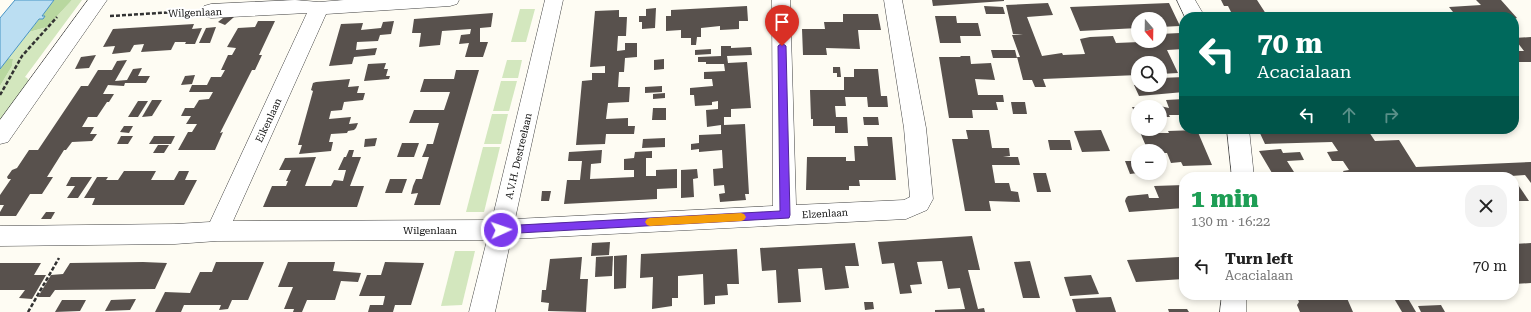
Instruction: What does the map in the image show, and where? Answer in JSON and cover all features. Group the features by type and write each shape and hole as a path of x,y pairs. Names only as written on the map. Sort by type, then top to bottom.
{"street":[{"path":"0,136 98,0"},
{"name":"Wilgenlaan","path":"211,11 303,6 319,8 450,0"},
{"name":"A.V.H. Destreelaan","path":"482,312 554,0"},
{"path":"782,0 785,215"},
{"name":"Elzenlaan","path":"501,230 906,209 919,203 922,198 915,128 894,0"},
{"path":"1186,0 1192,12"},
{"name":"Eikenlaan","path":"216,231 319,8"},
{"path":"1239,134 1242,172"},
{"name":"Wilgenlaan","path":"0,236 175,234 216,231 501,230"},
{"path":"1233,312 1234,300"}],"path":[{"name":"Wilgenlaan","path":"85,18 202,10 211,11"},
{"path":"0,95 22,56 59,16"},
{"path":"28,312 74,235"}],"green space":[{"path":"54,0 72,0 47,27 29,32"},
{"path":"72,0 82,0 25,77 31,84 0,127 0,86 12,66 13,59 8,58 29,32 47,27"},
{"path":"520,9 535,9 526,42 511,42"},
{"path":"8,58 13,59 12,66 0,86 0,69"},
{"path":"507,60 522,60 518,78 502,78"},
{"path":"501,81 517,81 509,111 493,111"},
{"path":"492,114 508,114 501,144 484,144"},
{"path":"483,147 500,147 484,212 466,212"},
{"path":"455,251 475,251 462,305 441,306"}],"water":[{"path":"15,0 54,0 42,16 45,16 43,19 39,19 0,69 0,18"}],"building":[{"path":"932,0 1004,0 1004,1 933,6"},
{"path":"1221,0 1257,0 1265,12 1231,12 1228,6 1224,6"},
{"path":"1476,0 1501,0 1512,12 1453,12 1449,7 1481,5"},
{"path":"1048,3 1053,15 1027,17 1042,56 1062,53 1063,55 1085,54 1080,39 1090,37 1113,36 1116,43 1131,42 1131,48 1167,48 1167,34 1179,33 1179,49 1167,50 1178,73 1167,74 1167,56 1131,56 1131,75 1043,79 1046,87 1035,87 1032,80 1023,80 1017,57 1020,57 1012,35 1023,34 1013,34 1006,5"},
{"path":"1169,3 1179,24 1179,26 1167,27 1167,12 1131,12 1131,28 1080,31 1070,7"},
{"path":"747,6 748,21 739,21 739,29 720,30 720,26 701,28 701,37 697,37 696,45 691,45 691,38 681,38 681,30 666,31 666,16 671,16 671,10"},
{"path":"984,6 1003,7 1005,14 986,14"},
{"path":"656,8 655,28 642,29 642,22 639,22 639,16 646,16 646,9"},
{"path":"619,10 619,17 627,17 626,36 618,36 617,51 625,50 625,43 637,43 637,57 625,58 624,72 619,72 618,87 630,87 629,102 608,103 606,119 628,118 628,126 635,126 634,134 606,134 605,144 576,145 582,81 592,80 592,73 605,73 605,66 590,67 595,11"},
{"path":"493,13 491,27 480,28 480,42 488,42 483,57 465,57 469,43 459,44 461,35 470,34 471,29 442,31 440,45 419,47 421,33 412,33 414,19"},
{"path":"228,14 234,17 225,25 218,22"},
{"path":"843,14 878,14 881,30 858,30 860,49 826,48 827,55 803,55 802,29 825,29 824,22 843,22"},
{"path":"935,16 956,16 957,23 978,23 981,36 960,36 961,43 940,43"},
{"path":"258,21 275,21 259,55 262,55 255,70 252,70 220,133 223,132 215,150 178,150 188,132 192,132 197,124 186,124 191,116 181,116 185,108 194,108 199,100 209,99 213,92 189,92 192,85 207,85 211,77 221,77 225,70 221,70 228,55 232,55 236,48 227,47 238,28 255,27"},
{"path":"394,21 391,34 380,35 378,41 357,42 356,50 377,48 375,55 354,57 352,64 329,66 341,24 363,23 361,30 381,28 383,22"},
{"path":"194,24 192,29 202,28 195,44 175,42 171,50 141,52 144,44 134,45 130,52 112,54 115,46 103,47 113,29"},
{"path":"216,27 210,43 199,43 206,28"},
{"path":"1531,37 1531,62 1519,62 1519,51 1524,51 1519,44 1519,38"},
{"path":"721,46 731,46 731,48 751,47 752,55 727,56 728,63 747,62 751,108 731,109 731,117 724,117 724,125 745,124 749,194 745,194 746,200 720,202 719,194 725,193 724,185 714,186 713,169 723,168 722,150 699,152 699,149 691,150 691,144 699,143 699,135 721,134 721,125 707,127 706,110 718,109 718,101 712,102 712,105 695,106 694,95 690,95 690,88 713,86 712,79 704,79 704,72 725,71 724,64 706,64 706,62 698,62 698,57 721,56"},
{"path":"711,49 711,54 695,55 695,50"},
{"path":"991,50 1015,50 1017,58 993,58"},
{"path":"96,55 89,68 75,69 81,57"},
{"path":"960,56 970,56 971,64 991,63 995,80 975,79 978,95 1003,95 1004,102 996,102 998,110 972,110 973,118 949,118 939,57 961,57"},
{"path":"664,59 664,69 654,70 654,60"},
{"path":"127,60 115,81 127,80 133,69 142,68 138,76 150,76 146,83 125,83 124,86 108,85 103,94 114,94 97,117 88,117 82,127 94,127 90,134 97,134 92,141 72,142 66,150 64,150 47,177 53,177 42,194 30,194 16,216 0,216 0,212 4,205 0,205 0,195 11,179 8,179 7,177 12,170 17,168 29,150 38,150 81,86 88,86 98,70 112,70 117,61"},
{"path":"386,63 384,69 388,69 386,76 390,76 389,79 364,81 368,64"},
{"path":"833,67 840,67 841,77 837,77 837,73 833,73"},
{"path":"854,69 878,69 881,96 887,96 888,107 868,107 867,97 845,97 846,106 835,106 836,117 847,117 848,133 835,133 835,126 813,126 813,119 811,119 810,90 844,90 844,77 854,77"},
{"path":"456,70 479,70 440,205 414,205 418,193 411,194 413,186 416,179 422,179 429,157 422,157 427,144 433,144 439,123 409,123 414,110 444,110 450,92 420,92 424,79 454,79"},
{"path":"195,75 192,84 181,85 185,76"},
{"path":"1179,77 1179,92 1139,96 1137,92 1167,92 1167,78"},
{"path":"350,79 348,87 359,86 357,93 365,93 363,100 344,102 342,110 331,111 329,119 351,117 349,124 358,123 356,128 348,131 347,133 331,134 329,142 333,142 331,151 299,154 302,145 298,145 313,91 311,90 313,83"},
{"path":"662,86 662,92 645,93 645,87"},
{"path":"665,93 665,98 653,99 653,94"},
{"path":"1179,99 1179,115 1169,115 1170,117 1167,117 1167,108 1169,108 1166,100"},
{"path":"152,100 162,100 152,116 142,117"},
{"path":"138,101 148,101 138,117 128,117"},
{"path":"1011,102 1025,102 1027,114 1013,114"},
{"path":"653,108 666,108 666,120 652,120"},
{"path":"863,117 878,117 879,125 864,125"},
{"path":"124,126 133,126 129,133 120,132"},
{"path":"966,130 989,130 992,148 1009,148 1010,156 1003,157 1018,157 1020,165 992,165 995,183 1009,183 1011,191 1018,192 1020,202 989,201 991,211 965,211 952,139 968,139"},
{"path":"1101,130 1110,151 1082,152 1074,131"},
{"path":"1168,131 1179,131 1179,134 1199,134 1212,165 1183,166 1181,162 1171,163 1167,153 1167,144 1145,144 1142,136 1167,136 1167,133 1169,133"},
{"path":"1260,134 1370,134 1375,141 1399,140 1416,167 1531,162 1531,183 1525,175 1519,175 1519,172 1344,172 1349,170 1343,161 1332,161 1327,152 1338,151 1332,142 1265,144"},
{"path":"121,136 133,136 128,144 117,144"},
{"path":"154,136 175,136 171,144 149,144"},
{"path":"867,137 892,137 896,180 859,180 860,186 849,186 849,190 806,190 807,157 846,157 846,161 855,161 854,146 868,146"},
{"path":"377,138 375,146 364,147 365,139"},
{"path":"665,138 665,147 642,148 643,139"},
{"path":"1048,140 1070,140 1072,150 1050,150"},
{"path":"402,143 419,143 414,157 397,157"},
{"path":"158,145 169,145 164,153 153,153"},
{"path":"1281,149 1283,153 1300,152 1304,160 1287,161 1294,172 1271,172 1259,151"},
{"path":"349,150 354,150 352,157 361,157 350,186 364,186 357,207 263,207 272,186 286,186 288,181 286,181 291,170 279,170 285,158 316,157 305,186 331,186 334,180 343,181 346,170 338,170"},
{"path":"602,150 601,163 591,164 590,179 634,177 634,170 624,170 624,159 634,158 635,152 652,151 652,158 646,158 646,176 656,176 656,170 677,169 677,188 657,189 657,199 564,204 567,180 580,180 582,161 568,161 569,152"},
{"path":"1125,161 1131,161 1130,174"},
{"path":"697,169 698,178 693,179 694,197 681,198 681,170"},
{"path":"124,171 156,171 151,180 174,180 179,171 189,171 185,180 197,180 184,205 92,205 95,198 84,198 97,177 108,177 106,180 118,180"},
{"path":"1033,173 1046,173 1051,192 1037,192"},
{"path":"71,177 92,177 78,198 67,198 75,186 66,186"},
{"path":"390,179 407,179 402,193 385,193"},
{"path":"1179,185 1179,208 1129,212 1125,201 1128,196 1148,194 1149,198 1159,198 1154,186"},
{"path":"1519,186 1523,192 1529,201 1519,201"},
{"path":"542,191 551,191 549,201 541,201"},
{"path":"46,212 55,212 51,219 41,219"},
{"path":"972,236 980,270 968,270 978,309 984,308 985,312 935,312 935,310 965,309 960,288 948,289 942,261 917,262 922,284 910,285 912,293 900,294 894,263 882,264 878,242"},
{"path":"610,242 609,255 591,256 592,243"},
{"path":"855,243 859,266 845,266 849,288 825,290 822,268 798,269 801,302 778,303 776,270 762,271 760,248"},
{"path":"1531,243 1531,283 1519,284 1519,244"},
{"path":"737,249 739,284 727,284 728,295 715,296 715,304 704,305 703,274 678,276 678,298 672,298 672,306 652,309 653,277 640,278 641,254"},
{"path":"627,255 626,288 614,289 614,256"},
{"path":"613,256 612,276 595,277 596,257"},
{"path":"582,257 580,279 588,279 586,312 548,311 549,303 541,302 542,290 546,290 550,259"},
{"path":"1179,257 1179,279 1136,282 1127,260"},
{"path":"1030,261 1040,298 1023,298 1014,262"},
{"path":"216,262 264,262 248,300 232,300 228,309 219,310 221,305 184,305 181,312 155,312 165,292 190,293 200,272 212,272"},
{"path":"288,262 335,262 333,271 361,273 358,282 341,281 335,300 307,300 302,312 293,312 294,309 284,309 293,287 278,287"},
{"path":"385,262 424,263 411,305 395,305 393,312 368,312 370,305 383,305 385,296 359,296 367,275 381,275"},
{"path":"0,263 41,263 34,275 46,275 32,299 19,298 25,290 0,290"},
{"path":"70,263 167,263 155,289 55,290 50,297 38,297 51,275 63,274"},
{"path":"1091,275 1099,294 1070,296 1064,277"},
{"path":"1111,297 1116,312 1076,312 1072,299"},
{"path":"136,299 130,310 105,311 111,300"},
{"path":"62,300 86,300 80,311 55,312"},
{"path":"1298,300 1348,300 1353,312 1300,312 1297,305 1299,302"},
{"path":"1395,300 1409,300 1416,312 1402,312"},
{"path":"864,302 873,302 874,309 865,310"},
{"path":"1441,305 1445,312 1421,312 1418,306"},
{"path":"1168,309 1187,309 1189,312 1169,312"}],"slow traffic":[{"path":"650,222 741,217"}],"route":[{"path":"501,230 785,215 782,46"}]}
